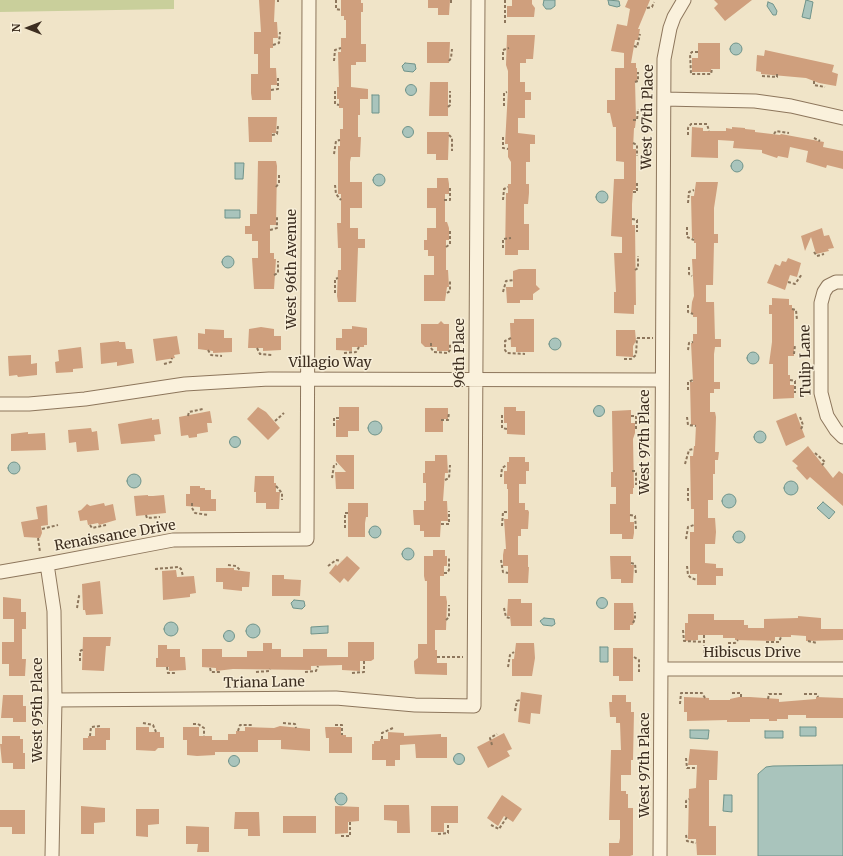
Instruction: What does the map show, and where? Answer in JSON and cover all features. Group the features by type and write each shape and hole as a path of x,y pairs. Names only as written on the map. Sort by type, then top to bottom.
{"street":[{"name":"West 96th Avenue","path":"307,539 309,0"},
{"name":"96th Place","path":"474,706 478,0"},
{"name":"West 97th Place","path":"660,856 664,59 670,28 674,17 684,0"},
{"path":"664,99 755,101 791,106 843,118"},
{"name":"Tulip Lane","path":"843,282 836,282 828,286 824,292 821,303 821,398 831,423 843,437"},
{"name":"Villagio Way","path":"0,404 29,404 85,399 185,384 240,380 662,380"},
{"name":"Renaissance Drive","path":"0,572 173,540 307,539"},
{"name":"West 95th Place","path":"48,564 54,611 55,700 52,856"},
{"name":"Hibiscus Drive","path":"661,669 843,669"},
{"name":"Triana Lane","path":"55,700 336,698 415,705 474,706"}],"path":[{"path":"336,0 336,9 341,10"},
{"path":"451,0 451,6"},
{"path":"505,0 505,23"},
{"path":"647,8 652,7 654,2"},
{"path":"273,45 279,43 280,32"},
{"path":"634,46 638,47 640,34"},
{"path":"334,61 335,50 341,48"},
{"path":"503,60 503,50 509,48"},
{"path":"449,61 452,58 452,49"},
{"path":"698,52 690,54 690,74 710,74 712,69"},
{"path":"635,82 638,81 638,72"},
{"path":"762,76 777,77 778,73"},
{"path":"271,90 278,90 278,78"},
{"path":"814,81 814,85 825,87"},
{"path":"335,91 335,104 339,105"},
{"path":"448,107 450,105 450,91"},
{"path":"504,106 504,93 507,92"},
{"path":"633,120 638,120 638,109"},
{"path":"688,135 691,124 707,124 709,131"},
{"path":"272,135 277,134 278,126"},
{"path":"774,134 776,131 789,133"},
{"path":"449,135 452,138 452,152"},
{"path":"503,137 503,148 508,149"},
{"path":"814,138 820,141"},
{"path":"334,154 336,141 340,140"},
{"path":"633,143 637,145 637,156"},
{"path":"276,187 279,183 279,173"},
{"path":"633,192 637,192 637,182"},
{"path":"335,185 336,194 341,200"},
{"path":"444,200 450,200 450,186"},
{"path":"504,200 504,189 508,187"},
{"path":"688,204 689,192 694,190"},
{"path":"270,230 277,228 277,217"},
{"path":"632,219 637,220 637,232"},
{"path":"687,227 687,237 694,240"},
{"path":"446,247 450,244 450,230"},
{"path":"503,248 503,239 511,238"},
{"path":"814,252 815,255 824,254"},
{"path":"635,270 638,268 638,256"},
{"path":"274,275 278,273 278,261"},
{"path":"689,266 689,274 692,276"},
{"path":"788,282 795,284 802,274"},
{"path":"335,293 335,279 338,278"},
{"path":"447,293 450,291 450,280"},
{"path":"503,292 506,281 514,280"},
{"path":"688,305 688,312 693,314"},
{"path":"792,309 796,310 797,320"},
{"path":"511,338 505,341 505,350 507,353 525,354"},
{"path":"624,359 631,359 636,355 636,338 662,338"},
{"path":"688,350 689,343 693,342"},
{"path":"431,343 431,348 434,352 448,353 450,350 450,343"},
{"path":"794,354 795,345"},
{"path":"344,353 356,352 359,347"},
{"path":"257,348 260,354 272,355"},
{"path":"208,350 211,355 222,356"},
{"path":"164,364 171,362 172,358"},
{"path":"688,390 688,382 693,380"},
{"path":"790,380 795,381 795,393"},
{"path":"188,416 189,412 203,409"},
{"path":"275,421 284,413"},
{"path":"441,420 448,420 449,413"},
{"path":"502,415 502,428 507,429"},
{"path":"631,416 636,416 636,430"},
{"path":"687,417 688,425 696,426"},
{"path":"800,417 803,425 801,429"},
{"path":"334,426 334,418 339,418"},
{"path":"685,464 689,450 693,449"},
{"path":"815,452 824,462 822,465"},
{"path":"332,478 334,465 337,464"},
{"path":"445,480 449,478 450,465"},
{"path":"501,477 502,468 507,465"},
{"path":"632,471 636,473 636,485"},
{"path":"276,486 282,493 282,500"},
{"path":"688,488 688,500 691,500"},
{"path":"192,503 192,508 195,513 208,515"},
{"path":"441,524 449,524 449,511"},
{"path":"502,526 503,512 508,512"},
{"path":"345,528 345,513 348,513"},
{"path":"146,515 147,518 160,517"},
{"path":"630,515 636,516 636,529"},
{"path":"42,529 58,525"},
{"path":"90,525 92,528 106,525"},
{"path":"686,539 688,527 694,525"},
{"path":"38,538 40,552"},
{"path":"444,573 447,573 449,570 449,558"},
{"path":"328,566 336,560 341,561"},
{"path":"501,560 503,572 508,573"},
{"path":"631,563 636,564 636,573"},
{"path":"228,565 236,566 240,570"},
{"path":"687,566 688,576 697,580"},
{"path":"155,569 179,567 181,569 182,576"},
{"path":"77,608 79,596 81,594"},
{"path":"446,620 449,617 449,605"},
{"path":"504,608 506,617 510,618"},
{"path":"633,623 636,619 635,612"},
{"path":"683,630 684,641 704,642"},
{"path":"704,634 704,669"},
{"path":"766,642 779,642 781,638"},
{"path":"728,643 735,643 738,640"},
{"path":"808,641 817,643"},
{"path":"80,661 80,651 84,649"},
{"path":"508,667 510,655 514,652"},
{"path":"437,657 474,657"},
{"path":"634,657 638,660 639,672"},
{"path":"352,673 364,672 364,661"},
{"path":"305,672 316,671 318,666"},
{"path":"167,667 168,672 175,673"},
{"path":"210,668 211,672 221,672"},
{"path":"256,672 269,672 270,669"},
{"path":"680,704 681,693 702,693 705,698"},
{"path":"732,693 741,693 741,697"},
{"path":"768,699 769,694 782,694"},
{"path":"804,694 817,694 818,697"},
{"path":"515,712 517,701 520,700"},
{"path":"143,723 154,724 156,732"},
{"path":"284,723 295,724 296,728"},
{"path":"193,724 198,724 204,728 204,736"},
{"path":"335,724 342,725 342,735"},
{"path":"238,731 240,725 252,725"},
{"path":"90,736 91,727 101,726"},
{"path":"382,740 382,733 392,728"},
{"path":"492,745 490,738 497,734"},
{"path":"686,758 687,768 697,768"},
{"path":"686,808 686,801 689,799"},
{"path":"491,825 499,829 506,817"},
{"path":"341,836 350,836 350,822"},
{"path":"438,834 448,833 448,823"},
{"path":"686,835 687,841 696,842"}],"green space":[{"path":"0,0 174,0 174,9 0,12"}],"water":[{"path":"544,0 555,0 555,6 551,9 546,9 543,5"},
{"path":"608,0 619,1 620,6 617,7 609,5"},
{"path":"806,0 813,2 810,19 802,17"},
{"path":"768,2 773,4 777,11 776,15 773,15 767,6"},
{"path":"734,43 738,43 742,49 738,55 734,55 730,51 730,47"},
{"path":"405,63 415,64 416,69 413,72 404,71 402,66"},
{"path":"411,84 415,86 417,90 415,94 411,96 407,94 405,90 407,86"},
{"path":"372,95 379,95 379,113 372,113"},
{"path":"406,127 410,127 412,128 412,136 406,137 403,134 403,130"},
{"path":"735,160 739,160 743,166 739,172 735,172 731,168 731,164"},
{"path":"235,163 244,163 243,179 235,179"},
{"path":"377,174 381,174 385,180 381,186 377,186 373,182 373,178"},
{"path":"602,191 606,193 608,197 606,201 602,203 598,201 596,197 598,193"},
{"path":"225,210 240,210 240,218 225,218"},
{"path":"226,256 230,256 234,262 230,268 226,268 222,264 222,260"},
{"path":"557,338 560,339 560,349 553,350 550,349 549,342 550,339"},
{"path":"753,352 757,354 759,358 757,362 753,364 749,362 747,358 749,354"},
{"path":"599,405 603,407 605,411 603,415 599,417 595,415 593,411 595,407"},
{"path":"375,421 380,423 382,428 380,433 375,435 370,433 368,428 370,423"},
{"path":"758,431 762,431 766,437 762,443 758,443 754,439 754,435"},
{"path":"235,436 239,438 241,442 239,446 235,448 231,446 229,442 231,438"},
{"path":"12,462 16,462 20,468 16,474 12,474 8,470 8,466"},
{"path":"134,474 139,476 141,481 139,486 134,488 129,486 127,481 129,476"},
{"path":"788,481 794,481 798,485 798,491 794,495 788,495 784,491 784,485"},
{"path":"729,494 734,496 736,501 734,506 729,508 724,506 722,501 724,496"},
{"path":"823,502 835,512 829,519 817,508"},
{"path":"373,526 377,526 381,532 377,538 373,538 369,534 369,530"},
{"path":"741,531 744,532 744,542 737,543 734,542 733,535 734,532"},
{"path":"406,548 410,548 414,554 410,560 406,560 402,556 402,552"},
{"path":"602,597 606,599 608,603 606,607 602,609 598,607 596,603 598,599"},
{"path":"294,600 304,601 305,606 302,609 293,608 291,603"},
{"path":"544,618 554,619 555,624 552,626 543,625 540,621"},
{"path":"171,622 176,624 178,629 176,634 171,636 166,634 164,629 166,624"},
{"path":"253,624 258,626 260,631 258,636 253,638 248,636 246,631 248,626"},
{"path":"328,626 328,633 311,634 311,627"},
{"path":"229,630 233,632 235,636 233,640 229,642 225,640 223,636 225,632"},
{"path":"600,647 608,647 608,662 600,662"},
{"path":"800,727 816,727 816,736 800,736"},
{"path":"690,730 709,730 708,739 690,738"},
{"path":"765,731 783,731 783,738 765,738"},
{"path":"457,754 461,754 463,755 463,763 457,764 454,761 454,757"},
{"path":"234,755 238,757 240,761 238,765 234,767 230,765 228,761 230,757"},
{"path":"843,765 843,856 758,856 758,774 766,767 773,766"},
{"path":"341,793 345,795 347,799 345,803 341,805 337,803 335,799 337,795"},
{"path":"724,795 732,795 732,812 723,811"}],"building":[{"path":"259,0 275,0 274,22 277,22 278,38 273,38 273,48 270,48 270,68 276,68 277,85 271,85 271,100 252,100 251,93 251,74 258,74 258,54 254,54 254,32 261,32"},
{"path":"341,0 361,0 361,3 363,3 363,12 361,12 361,44 366,44 366,62 356,62 356,65 351,65 351,87 368,89 368,99 360,99 360,115 358,115 358,137 361,137 360,157 351,157 350,162 350,182 362,182 362,208 350,208 350,228 358,228 358,239 365,239 365,248 358,248 356,302 338,302 337,296 338,270 341,270 341,248 338,248 337,223 341,223 341,194 338,194 338,146 340,146 340,129 343,129 343,108 339,108 339,99 337,99 337,87 339,87 338,52 341,52 341,38 346,38 346,20 344,20 344,16 341,16"},
{"path":"428,0 450,0 449,15 438,15 438,8 428,8"},
{"path":"512,0 532,0 532,4 535,8 534,17 507,17 507,6 512,6"},
{"path":"628,0 650,0 638,29 640,29 638,40 635,40 631,63 636,63 637,68 637,81 635,81 636,119 633,149 636,149 636,190 633,190 632,204 632,225 635,225 636,305 634,305 634,314 614,313 614,292 616,292 614,253 622,253 622,237 611,236 614,179 624,179 624,162 616,161 616,127 613,127 610,113 607,113 607,100 615,100 615,68 624,68 624,53 611,51 617,24 627,26 630,9 625,7"},
{"path":"714,0 752,0 725,21 714,8 718,4"},
{"path":"507,35 535,35 533,59 526,59 526,63 520,63 520,82 525,82 525,92 531,92 531,100 525,100 525,118 518,118 518,133 535,135 535,144 530,144 530,162 526,162 526,184 529,184 529,193 528,204 524,204 524,224 529,224 529,250 518,250 518,255 505,255 506,193 508,193 508,184 511,184 511,162 508,157 508,144 505,144 508,90 508,71 506,65"},
{"path":"427,42 450,42 449,63 427,63"},
{"path":"698,43 720,43 720,69 711,69 711,72 692,72 692,58 698,58"},
{"path":"765,50 834,65 832,72 838,74 836,86 819,83 806,78 761,74 761,72 756,71 757,55 764,56"},
{"path":"430,82 448,82 448,116 429,116"},
{"path":"248,117 277,117 276,133 272,133 272,142 249,142"},
{"path":"692,127 703,128 703,131 726,131 726,128 732,129 732,127 745,128 755,130 755,132 781,134 824,142 823,147 843,151 843,169 827,165 826,168 806,162 808,151 790,147 788,158 778,156 777,158 762,153 762,150 733,148 734,141 718,140 718,158 691,157"},
{"path":"427,132 449,132 448,160 436,160 436,154 427,154"},
{"path":"258,161 276,161 277,166 276,225 270,225 270,253 274,253 274,259 276,259 274,289 254,289 252,258 258,258 258,241 252,241 252,234 245,234 245,226 250,226 250,214 257,214"},
{"path":"437,178 448,178 449,184 449,194 445,194 445,222 447,222 449,228 449,240 446,240 446,270 448,270 449,287 447,287 445,301 424,301 424,275 434,275 434,256 428,256 428,250 424,250 424,240 427,240 427,228 436,228 436,208 427,208 427,188 437,188"},
{"path":"696,182 718,182 714,208 714,234 718,234 718,243 714,243 713,285 706,285 706,302 714,302 715,339 721,339 721,347 715,347 714,354 714,382 720,382 720,389 714,389 714,393 710,393 710,412 715,412 716,417 715,452 719,452 718,460 715,460 715,474 713,474 713,500 708,500 708,518 715,518 716,532 715,544 705,544 705,563 716,564 716,568 723,568 723,576 716,576 716,585 697,585 697,574 690,574 690,532 694,532 694,509 691,509 690,456 693,456 695,446 696,425 691,425 690,382 693,382 691,343 693,343 693,334 697,334 697,317 693,317 693,313 691,313 694,296 692,259 696,259 696,243 694,243 694,238 692,238 691,196 694,196"},
{"path":"822,228 824,236 829,235 834,248 828,249 829,251 816,254 811,237 805,251 801,236"},
{"path":"788,258 801,263 797,277 790,275 785,290 767,283 775,264 780,266 782,261 786,262"},
{"path":"519,269 536,269 536,285 540,289 533,294 533,300 520,300 520,303 507,303 506,287 513,287 513,271"},
{"path":"772,298 789,299 789,305 792,305 792,310 794,310 794,356 788,356 788,375 790,375 790,385 794,385 794,398 773,399 773,364 769,364 772,342 772,314 769,314 769,305 772,305"},
{"path":"514,319 534,319 534,352 516,352 516,347 511,347 510,323 514,323"},
{"path":"441,321 444,324 449,324 449,351 437,351 437,347 425,347 421,343 421,324 438,324"},
{"path":"352,326 367,328 367,345 364,345 364,347 352,347 352,351 336,350 336,338 342,338 342,329 352,329"},
{"path":"261,327 274,329 274,336 281,336 281,350 263,351 263,348 248,348 249,329"},
{"path":"205,329 224,330 224,338 232,338 232,352 213,353 213,351 198,349 198,333 205,334"},
{"path":"616,330 635,330 636,341 633,346 633,357 616,356"},
{"path":"177,336 180,354 174,355 175,358 156,361 153,339"},
{"path":"119,341 125,342 126,349 132,349 134,363 117,366 117,362 101,364 100,343"},
{"path":"81,347 83,368 73,369 73,372 56,373 55,362 59,361 58,350"},
{"path":"31,355 31,364 37,363 37,375 18,377 17,375 9,376 8,356"},
{"path":"258,407 266,412 280,428 268,440 247,419"},
{"path":"339,407 359,407 359,431 348,431 348,437 336,437 336,420 339,420"},
{"path":"504,407 516,407 516,411 525,411 525,435 507,434 507,423 504,423"},
{"path":"425,408 448,408 448,419 443,419 443,432 425,432"},
{"path":"631,410 631,423 635,423 635,433 633,439 634,488 633,494 630,494 630,522 634,522 634,533 633,539 622,539 622,534 610,534 610,504 616,504 616,487 611,487 611,472 613,472 612,411"},
{"path":"210,411 212,423 207,423 208,432 197,434 197,437 189,438 188,435 181,436 179,417"},
{"path":"796,413 805,437 786,446 776,421"},
{"path":"152,418 152,420 159,419 161,434 154,435 155,441 121,444 118,424"},
{"path":"91,428 92,432 97,431 99,450 77,452 76,442 69,443 68,430"},
{"path":"28,432 28,434 45,433 46,450 11,451 11,434"},
{"path":"808,446 833,478 839,471 843,474 843,506 810,477 807,480 796,468 798,466 792,461"},
{"path":"336,455 354,455 354,489 336,489 335,472 346,472 336,461"},
{"path":"435,455 447,455 448,473 445,473 443,501 447,501 448,521 441,521 440,537 424,537 424,531 420,531 420,525 414,525 413,510 424,510 424,501 426,501 426,483 423,483 425,461 435,461"},
{"path":"509,457 525,457 525,462 529,462 529,471 526,471 526,484 519,484 519,503 525,503 525,510 528,510 529,512 528,529 521,529 521,536 518,536 518,555 528,555 528,583 508,583 508,566 503,566 504,549 506,549 504,519 508,519 508,489 507,484 504,484 504,471 507,471 507,462 509,462"},
{"path":"255,476 274,476 276,492 280,492 279,509 266,509 266,503 256,503 256,492 254,492"},
{"path":"190,486 200,486 200,488 205,488 205,490 211,490 211,499 216,499 216,511 200,511 200,507 186,506 186,494 190,494"},
{"path":"164,495 166,513 136,516 134,496"},
{"path":"104,503 105,506 113,504 116,520 99,525 98,523 88,525 87,520 80,521 78,511 87,504 90,506"},
{"path":"348,503 368,503 368,517 366,517 365,523 365,537 348,537"},
{"path":"47,505 48,525 41,526 42,533 40,538 24,537 21,522 38,519 36,507"},
{"path":"433,550 445,550 445,556 447,556 447,566 444,566 444,576 440,576 440,596 446,596 447,602 446,630 435,630 435,650 437,650 437,663 447,663 447,675 415,674 414,666 414,661 418,658 418,644 427,644 427,581 425,581 424,576 424,556 433,556"},
{"path":"347,556 360,568 348,582 344,578 340,583 329,573 336,564 337,566"},
{"path":"610,556 631,556 631,565 634,565 633,583 621,583 621,579 611,579"},
{"path":"216,568 234,568 234,570 250,572 249,587 242,587 242,591 223,589 223,582 216,582"},
{"path":"176,570 177,577 194,576 196,593 190,594 190,597 163,600 162,571"},
{"path":"272,575 284,575 284,579 301,580 300,596 272,596"},
{"path":"100,581 103,614 86,615 85,610 83,610 82,584"},
{"path":"3,597 21,599 21,612 26,612 26,629 22,629 22,659 26,659 25,676 9,676 9,664 2,664 2,642 14,642 14,619 3,619"},
{"path":"508,599 521,599 521,603 532,603 532,626 511,626 510,616 507,616"},
{"path":"614,603 633,603 634,619 633,625 630,625 630,630 614,630"},
{"path":"688,614 714,614 714,620 744,620 744,625 748,625 748,628 764,628 764,619 798,618 798,616 821,618 821,629 843,629 843,640 806,641 806,636 791,635 791,637 775,637 775,641 735,640 735,638 723,638 723,635 698,635 698,640 685,641 685,623 688,623"},
{"path":"83,637 111,637 110,646 106,646 104,671 82,670"},
{"path":"348,642 374,642 374,659 371,661 360,661 360,671 342,670 342,665 311,666 311,670 233,669 216,671 216,668 202,667 202,649 222,649 222,657 247,657 247,651 263,651 263,643 272,643 272,649 281,649 281,657 303,657 303,649 327,649 327,657 348,657"},
{"path":"516,643 534,643 535,658 532,676 512,676 512,659 514,659"},
{"path":"158,645 167,645 167,649 180,649 180,657 185,657 186,670 169,671 169,667 156,667"},
{"path":"613,648 633,648 633,681 619,681 619,676 613,676"},
{"path":"521,692 542,695 540,714 531,713 530,724 518,722"},
{"path":"3,695 23,695 23,706 26,706 26,722 13,722 13,718 1,718"},
{"path":"612,695 626,695 626,702 631,702 631,712 634,712 633,760 631,760 631,775 621,775 621,791 626,791 626,794 628,794 628,808 633,808 633,855 630,856 609,856 609,843 619,843 620,838 620,820 609,820 611,750 621,750 620,723 616,723 616,717 610,717 609,702 612,702"},
{"path":"684,697 709,698 709,700 730,700 739,697 750,697 779,699 779,702 816,699 816,697 843,698 843,718 806,718 806,715 788,715 788,719 777,719 777,721 769,721 769,719 750,719 750,722 727,722 727,720 687,721 687,712 684,712"},
{"path":"280,726 310,729 310,751 281,749 281,740 258,740 258,752 215,752 215,755 197,756 187,755 187,740 183,740 183,727 199,727 199,736 212,736 212,740 228,740 228,734 236,734 236,731 245,731 245,727 274,728"},
{"path":"136,727 149,727 149,732 160,732 160,737 164,737 164,748 158,748 155,751 136,750"},
{"path":"325,727 341,727 341,735 352,737 352,753 329,753 329,738 326,738"},
{"path":"95,728 110,728 110,740 106,740 106,750 83,750 83,738 95,736"},
{"path":"388,732 404,733 404,736 441,734 441,737 447,737 447,758 416,758 415,744 400,745 400,760 395,760 395,766 386,766 386,760 372,760 372,744 374,744 374,741 380,741 380,739 388,739"},
{"path":"504,733 512,749 507,751 510,756 488,768 477,747"},
{"path":"2,736 20,736 20,739 23,739 25,769 13,769 13,763 2,763 0,744 2,744"},
{"path":"690,749 718,751 717,780 709,780 709,826 716,826 716,855 697,855 696,839 688,839 689,789 696,788 697,765 688,765"},
{"path":"502,795 522,809 513,822 504,816 498,826 487,818"},
{"path":"384,805 409,805 410,833 397,833 397,821 384,820"},
{"path":"81,806 105,808 105,822 94,823 94,834 81,834"},
{"path":"335,806 359,807 359,821 348,822 348,833 335,834"},
{"path":"431,806 458,806 458,823 444,823 444,832 431,832"},
{"path":"136,809 159,809 159,824 148,825 148,837 136,836"},
{"path":"0,810 25,810 25,834 12,834 12,827 0,827"},
{"path":"235,812 259,812 260,836 248,836 248,829 234,829"},
{"path":"283,816 316,816 316,833 283,833"},
{"path":"186,826 209,827 209,852 197,852 198,844 186,844"}]}
